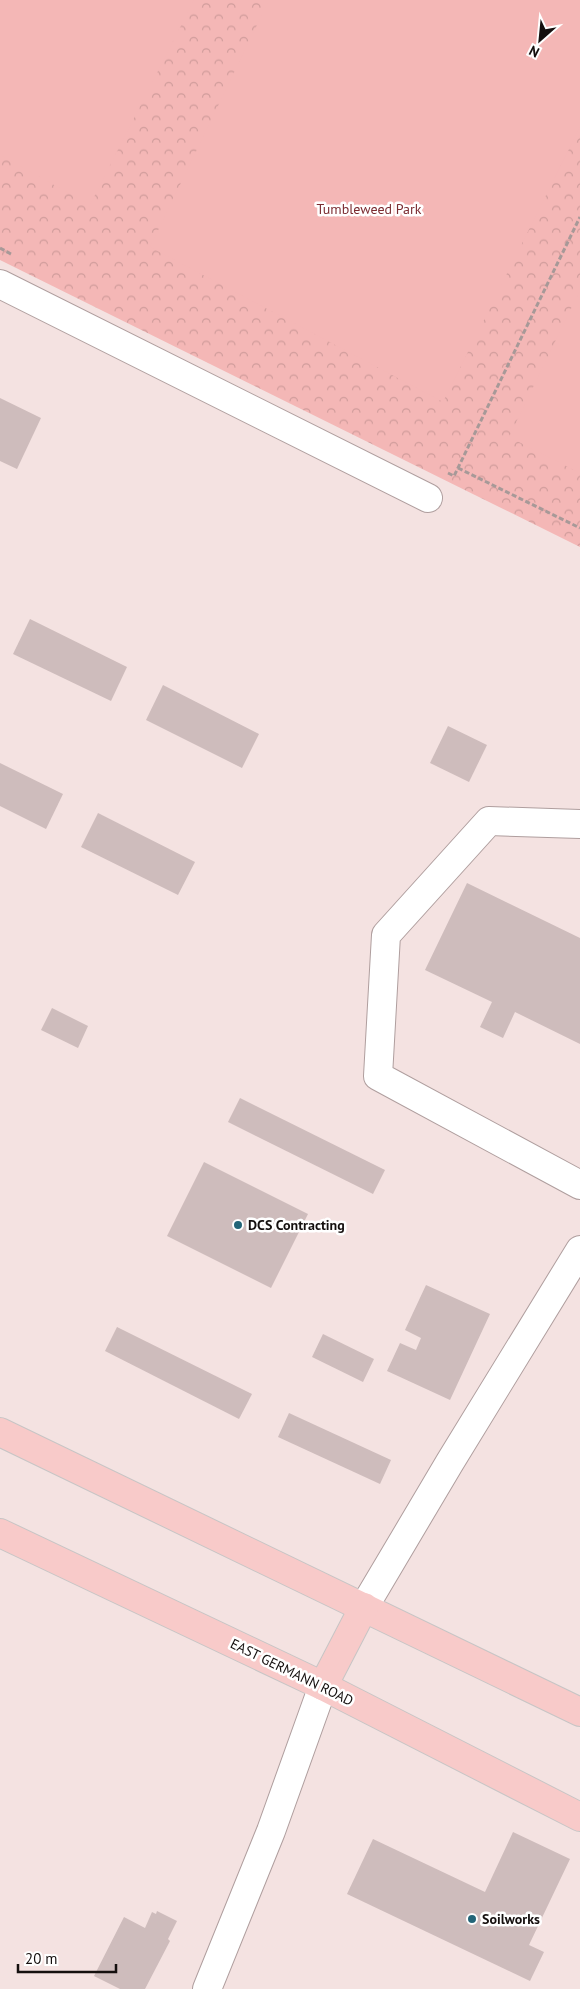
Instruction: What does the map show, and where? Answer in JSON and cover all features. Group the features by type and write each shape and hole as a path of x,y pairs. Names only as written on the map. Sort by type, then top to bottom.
{"main road":[{"path":"0,1432 580,1712"},
{"name":"EAST GERMANN ROAD","path":"0,1533 323,1686 580,1817"},
{"path":"323,1686 364,1607"}],"street":[{"path":"0,284 428,498"},
{"path":"580,824 489,821 386,935 378,1076 580,1185"},
{"path":"364,1607 580,1250"},
{"path":"207,1989 271,1831 323,1686"}],"path":[{"path":"454,476 580,217"},
{"path":"458,468 580,528"}],"green space":[{"name":"Tumbleweed Park","path":"0,0 580,0 580,547 0,260"},
{"path":"0,0 194,0 90,205 0,155"},
{"path":"269,0 580,0 580,127 443,402 150,247"},
{"path":"580,290 580,473 509,437"}],"building":[{"path":"0,398 41,418 17,469 0,461"},
{"path":"30,619 127,667 111,701 13,654"},
{"path":"163,685 259,734 242,768 146,720"},
{"path":"448,726 487,745 469,782 430,763"},
{"path":"0,763 63,794 46,829 0,806"},
{"path":"98,813 195,862 178,895 81,847"},
{"path":"467,883 580,938 580,1044 515,1012 503,1038 480,1027 492,1002 425,970"},
{"path":"52,1008 88,1026 78,1048 41,1030"},
{"path":"240,1098 385,1170 373,1194 228,1122"},
{"name":"DCS Contracting","path":"204,1162 308,1214 271,1288 167,1236"},
{"path":"426,1285 490,1314 450,1400 387,1371 400,1343 416,1350 421,1338 405,1330"},
{"path":"117,1327 252,1394 239,1419 105,1351"},
{"path":"323,1334 374,1359 363,1382 312,1357"},
{"path":"289,1413 391,1460 380,1484 278,1437"},
{"name":"Soilworks","path":"513,1832 570,1859 529,1945 544,1952 530,1981 347,1894 373,1839 485,1892"},
{"path":"157,1911 177,1921 168,1939 170,1941 145,1989 120,1989 94,1976 124,1917 145,1928 152,1912 156,1914"}],"place":[{"name":"DCS Contracting","path":"238,1225"},
{"name":"Soilworks","path":"472,1919"}]}
